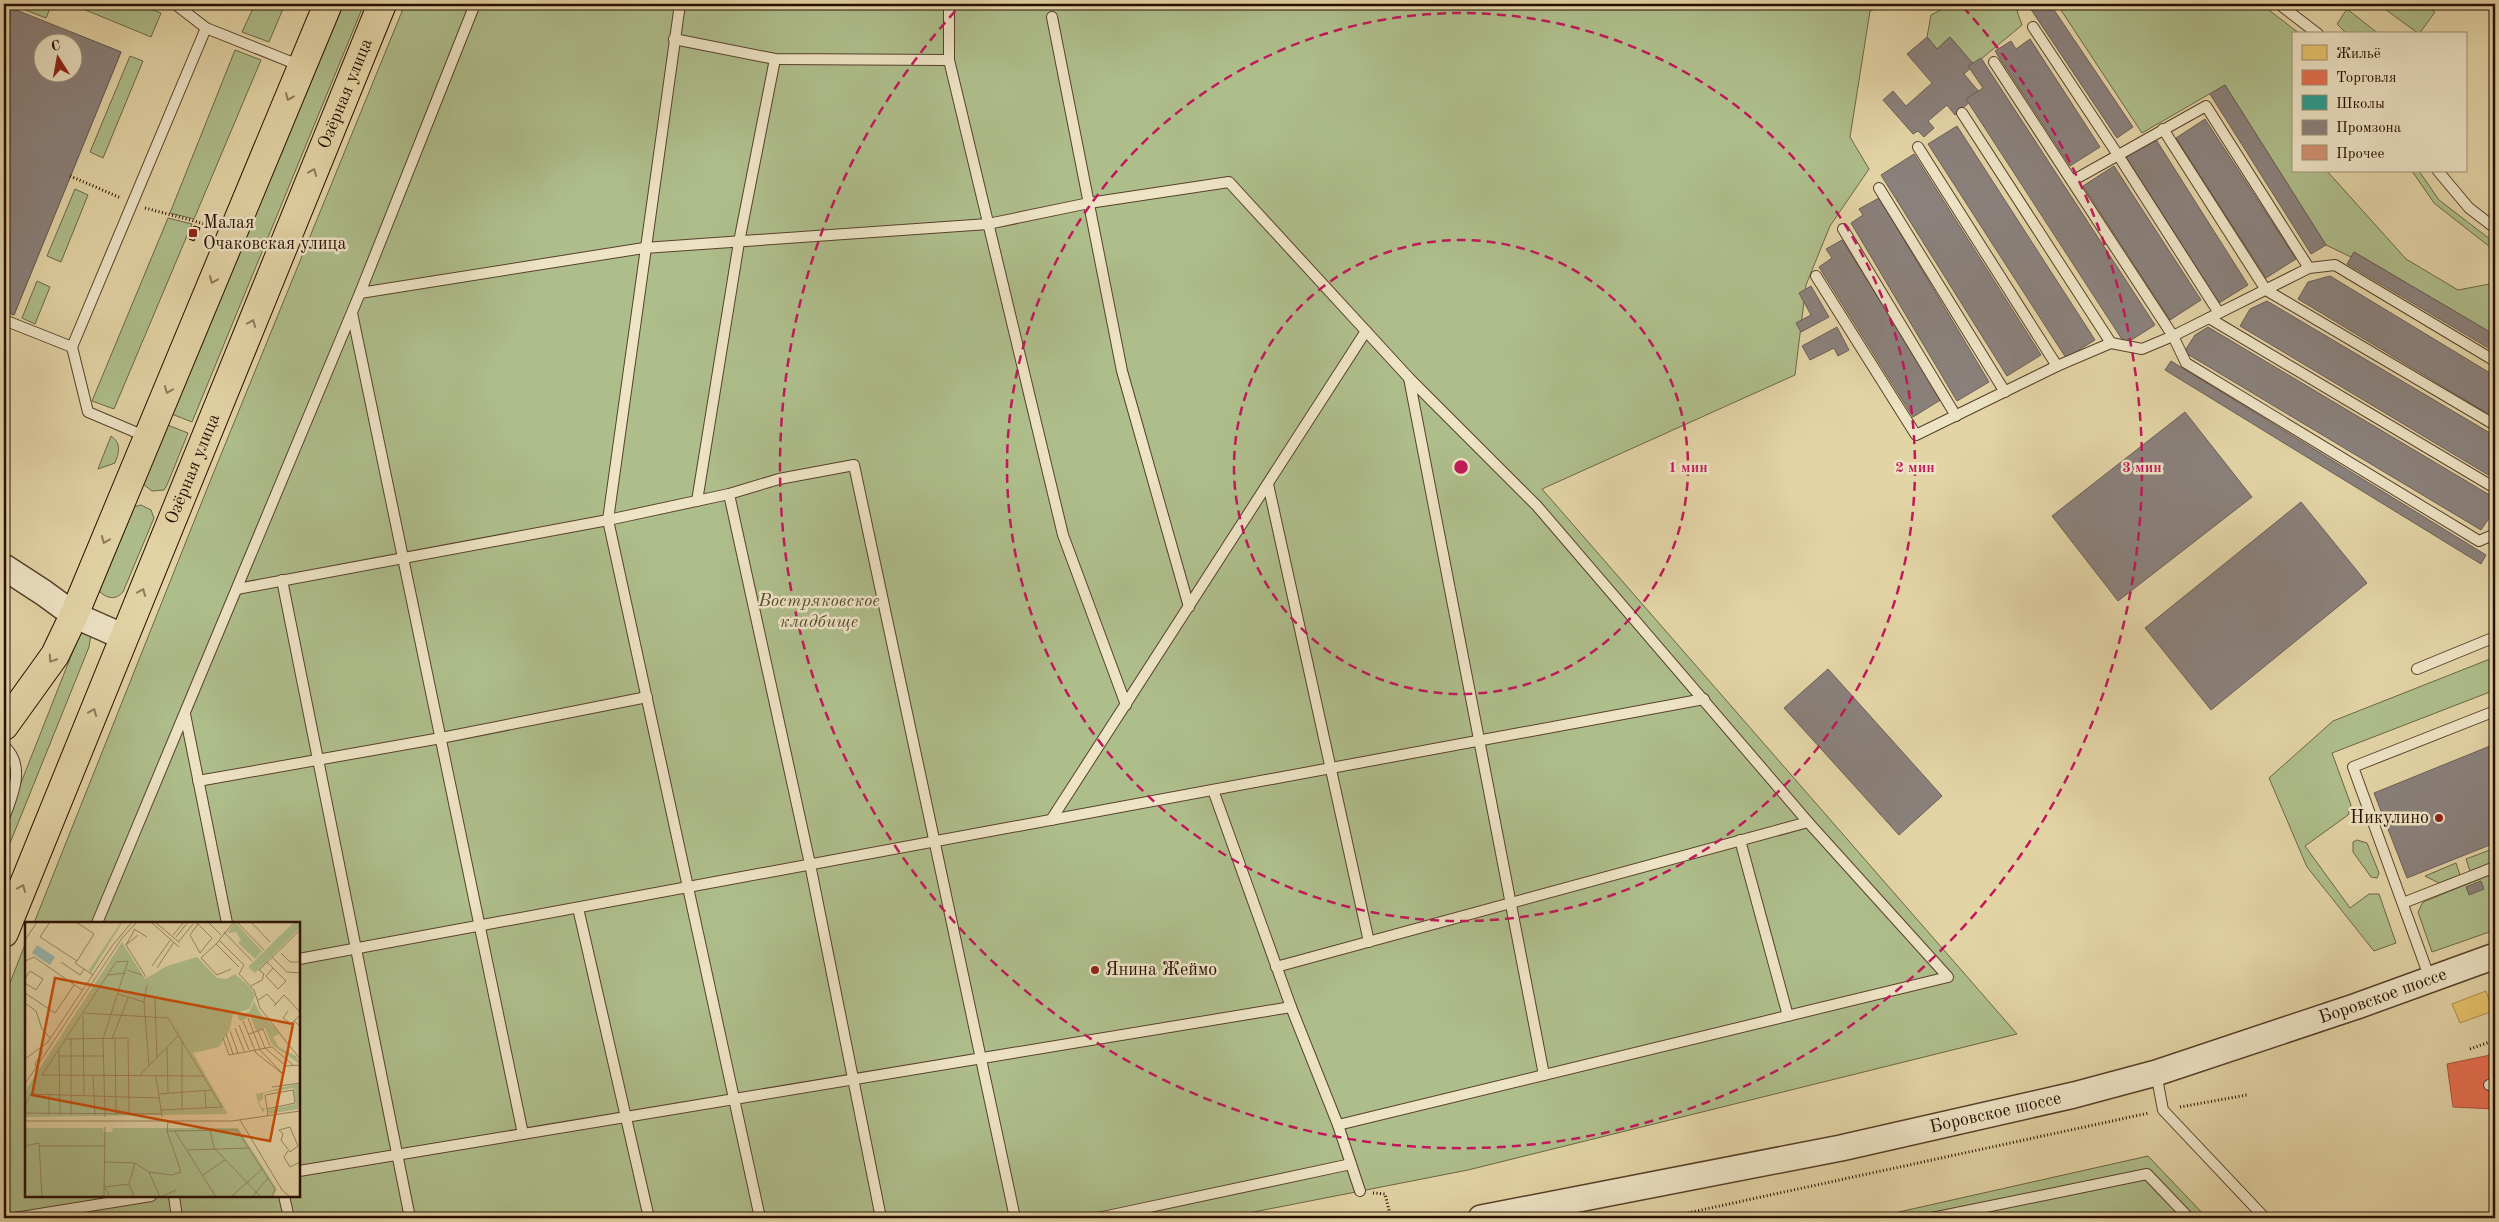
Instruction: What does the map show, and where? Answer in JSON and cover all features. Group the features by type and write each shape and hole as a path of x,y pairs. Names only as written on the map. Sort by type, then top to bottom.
{"main road":[{"path":"4,726 55,654 74,616 328,4"},
{"name":"Озёрная улица","path":"4,933 382,4"}],"street":[{"path":"4,567 44,593 74,616 124,637"},
{"name":"Боровское шоссе","path":"1481,1218 1841,1148 2074,1095 2156,1074 2495,956"}],"lane":[{"path":"175,4 206,28 302,67"},
{"path":"97,922 352,314 475,4"},
{"path":"680,4 644,248 608,520 760,1218"},
{"path":"949,4 949,60 1062,535 1126,705"},
{"path":"2278,4 2315,32"},
{"path":"1052,17 1122,371 1189,607"},
{"path":"2033,27 2118,155 2219,314"},
{"path":"148,438 88,412 72,347 206,28"},
{"path":"674,39 775,59 949,60"},
{"path":"697,501 739,242 775,59"},
{"path":"1994,62 2173,336 2186,363 2479,541 2495,534"},
{"path":"2072,181 2206,106 2310,268"},
{"path":"1962,113 2111,343"},
{"path":"2163,130 2266,290 2495,425"},
{"path":"1918,148 2057,366"},
{"path":"2439,172 2469,208 2495,228"},
{"path":"360,294 644,248 988,224 1089,203 1229,182 1409,378 1537,506 1808,822 1948,977 1338,1125"},
{"path":"1879,188 2005,392"},
{"path":"1843,229 1956,416"},
{"path":"1816,276 1916,435 2057,366 2111,343 2142,349 2173,336 2310,268 2335,265 2495,361"},
{"path":"352,314 523,1134"},
{"path":"2209,318 2495,488"},
{"path":"4,320 72,347"},
{"path":"1052,820 1366,331"},
{"path":"1409,378 1544,1075"},
{"path":"237,589 608,520 730,494 779,479 854,464 1015,1218"},
{"path":"1268,484 1369,942"},
{"path":"730,494 810,864 881,1218"},
{"path":"282,580 410,1218"},
{"path":"2417,669 2495,637"},
{"path":"198,781 441,738 647,696"},
{"path":"300,959 1704,699"},
{"path":"2430,980 2353,767 2495,711"},
{"path":"184,713 227,922"},
{"path":"4,746 10,751 16,764 12,798 4,818"},
{"path":"1212,790 1291,1007 1338,1125 1360,1191"},
{"path":"1276,967 1808,822"},
{"path":"1740,840 1788,1016"},
{"path":"2403,903 2495,867"},
{"path":"578,908 649,1218"},
{"path":"300,1171 1291,1007"},
{"path":"2156,1074 2163,1110 2265,1218"},
{"path":"1098,1218 1351,1164"},
{"path":"1932,1218 2147,1174 2189,1218"},
{"path":"15,1218 145,1197"},
{"path":"174,1197 177,1218"},
{"path":"284,1197 289,1218"}],"path":[{"path":"2470,1049 2495,1040"},
{"path":"1664,1218 2163,1110 2247,1094"},
{"path":"1385,1194 1391,1218"}],"green space":[{"path":"10,4 52,4 46,18"},
{"path":"71,4 137,4 161,13 151,37"},
{"path":"255,4 285,4 269,42 242,32"},
{"path":"338,4 364,4 192,422 169,413"},
{"name":"Востряковское кладбище","path":"405,4 1888,4 1870,11 1850,137 1869,169 1830,226 1806,285 1795,375 1542,489 2017,1034 1468,1170 1223,1218 4,1218 4,998 25,945 25,1197 300,1197 300,922 34,922 211,479"},
{"path":"1952,4 2027,4 2017,11 2022,25 1974,65 1950,37 1937,49 1927,37 1931,15"},
{"path":"2057,4 2261,4 2297,32 2292,32 2292,172 2328,172 2406,259 2458,290 2495,283 2495,335 2354,252 2351,257 2326,245 2225,85 2142,133"},
{"path":"2378,4 2424,4 2435,12 2420,32 2416,32"},
{"path":"2347,9 2376,32 2345,32 2337,24"},
{"path":"235,50 261,60 194,219 170,213"},
{"path":"130,56 143,61 103,158 90,152"},
{"path":"2413,172 2420,172 2439,200 2495,243 2495,251 2434,203"},
{"path":"75,189 88,195 61,262 47,256"},
{"path":"168,218 192,224 114,409 92,401"},
{"path":"37,281 50,287 35,324 22,318"},
{"path":"165,424 188,433 164,490 152,491 143,484"},
{"path":"111,436 118,445 115,463 98,469"},
{"path":"141,505 151,510 154,518 123,592 115,597 106,596 100,592 98,585 132,507"},
{"path":"82,628 91,634 89,647 4,858 4,826"},
{"path":"2495,657 2495,690 2332,753 2351,805 2348,815 2305,846 2350,908 2369,894 2379,894 2396,943 2374,951 2307,867 2269,778 2333,721"},
{"path":"2357,840 2367,843 2379,873 2377,878 2371,877 2353,852 2353,842"},
{"path":"2495,848 2495,861 2470,871 2466,859"},
{"path":"2456,863 2460,875 2439,883 2425,876"},
{"path":"2495,873 2495,930 2432,952 2418,912 2423,902"},
{"path":"2148,1156 2207,1218 1872,1218"}],"building: Жильё":[{"path":"2486,991 2493,1011 2460,1023 2452,1004"}],"building: Торговля":[{"path":"2495,1054 2495,1109 2453,1107 2447,1064"}],"building: Школы":[{"path":"82,36 121,52 14,315 4,311 4,197 50,82 82,82"}],"building: Промзона":[{"path":"2036,4 2050,4 2133,127 2117,138 2030,8"},
{"path":"4,5 71,32 32,32 32,82 82,82 82,36 121,52 14,315 4,311"},
{"path":"1927,37 1937,49 1950,37 1974,65 1964,74 1980,93 1955,115 1947,105 1928,121 1934,128 1924,137 1918,131 1913,134 1883,100 1893,91 1906,106 1932,83 1907,54"},
{"path":"2030,39 2100,147 2070,166 1995,51 2011,41 2016,49"},
{"path":"1981,58 2155,325 2125,344 1966,99 1983,88 1968,66"},
{"path":"2225,85 2326,245 2311,254 2210,94"},
{"path":"2205,119 2296,259 2266,278 2176,138"},
{"path":"1957,126 2095,340 2066,358 1928,144"},
{"path":"2155,138 2248,285 2219,303 2126,157"},
{"path":"1914,154 2041,355 2007,376 1881,175"},
{"path":"2114,166 2201,300 2170,320 2083,186"},
{"path":"1879,198 1989,382 1957,401 1851,223 1863,215 1859,209"},
{"path":"1842,240 1942,399 1913,417 1819,267 1832,258 1826,249"},
{"path":"2354,252 2495,335 2495,352 2347,264"},
{"path":"2330,276 2495,376 2495,418 2298,299 2308,282"},
{"path":"1811,286 1829,317 1801,332 1796,323 1811,315 1799,293"},
{"path":"2267,301 2495,436 2495,479 2240,326 2250,309"},
{"path":"1837,327 1849,350 1838,356 1834,348 1810,360 1802,346"},
{"path":"2208,327 2493,497 2489,505 2495,509 2481,530 2184,352 2195,335"},
{"path":"2171,361 2486,555 2481,564 2165,370"},
{"path":"2185,412 2252,497 2118,601 2052,516"},
{"path":"2301,502 2367,583 2211,710 2145,628"},
{"path":"1828,669 1942,796 1899,835 1784,708"},
{"name":"Никулино","path":"2495,744 2495,843 2407,878 2374,793"},
{"path":"2481,881 2484,889 2469,895 2466,887"}],"building: Прочее":[{"path":"194,226 200,228 194,241 189,239"}],"place":[{"name":"Малая Очаковская улица","path":"193,233"},
{"name":"Никулино","path":"2439,818"},
{"name":"Янина Жеймо","path":"1095,970"}]}
